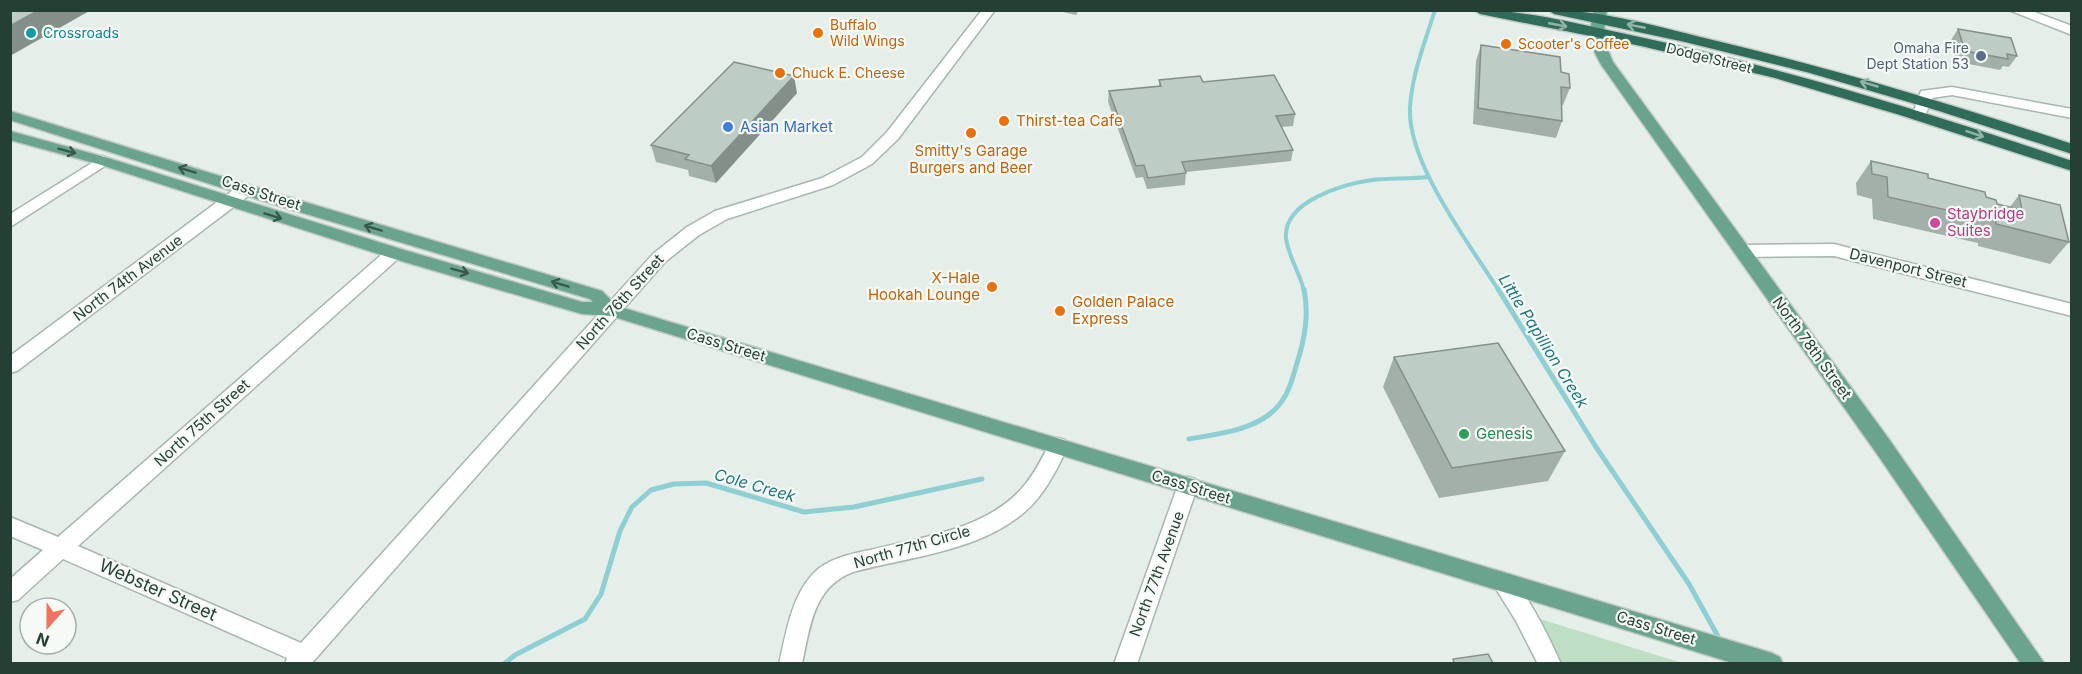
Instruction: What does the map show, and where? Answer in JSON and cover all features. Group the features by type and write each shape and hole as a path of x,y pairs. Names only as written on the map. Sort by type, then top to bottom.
{"highway":[{"name":"Dodge Street","path":"1480,10 1598,20"},
{"name":"Dodge Street","path":"1554,10 1598,20 1764,71 1922,108"},
{"path":"1922,108 2072,149"},
{"path":"1922,108 2072,166"}],"main road":[{"name":"North 78th Street","path":"1598,20 1599,48 1607,63 2034,663"},
{"name":"Cass Street","path":"10,115 596,295 611,310"},
{"name":"Cass Street","path":"10,135 103,161 394,253 582,308 611,310 1772,663"}],"street":[{"name":"North 76th Street","path":"300,659 659,258 699,226 737,209 835,179 874,155 891,137 989,10"},
{"path":"2015,10 2072,31"},
{"name":"Dodge Street","path":"1922,108 1964,98 1998,100 2072,114"},
{"path":"10,222 103,161"},
{"name":"North 74th Avenue","path":"10,366 246,189"},
{"name":"Davenport Street","path":"1742,251 1834,250 2072,310"},
{"name":"North 75th Street","path":"10,593 394,253"},
{"name":"North 77th Circle","path":"790,663 807,603 818,584 830,572 852,563 986,526 1007,515 1035,488 1058,446"},
{"name":"North 77th Avenue","path":"1125,663 1188,485"},
{"name":"Webster Street","path":"10,526 300,659"},
{"path":"1502,581 1524,614 1550,663"}],"green space":[{"path":"1524,614 1682,663 1550,663"}],"building":[{"path":"10,10 39,10 10,26"},
{"path":"1958,29 2011,38 2017,56 2007,54 2008,59 1965,51"},
{"path":"1481,45 1560,57 1561,72 1569,74 1570,88 1561,87 1562,121 1478,108"},
{"name":"Asian Market","path":"734,62 794,76 711,166 685,159 689,155 651,145"},
{"path":"1274,75 1295,114 1276,116 1293,150 1182,162 1186,173 1148,178 1144,165 1136,166 1109,91 1161,86 1159,80 1200,76 1203,82"},
{"path":"1871,161 1928,174 1928,178 1985,192 1986,197 1996,200 1997,204 2022,210 2019,195 2060,205 2069,242 1996,224 1996,221 1888,197 1887,177 1872,174"},
{"path":"1498,343 1565,451 1452,468 1394,357"},
{"path":"1488,654 1493,663 1454,663 1453,659"}],"waterway":[{"name":"Little Papillion Creek","path":"1435,10 1413,82 1410,107 1412,129 1418,153 1442,202 1499,291"},
{"name":"Cole Creek","path":"1304,291 1286,238 1288,225 1294,214 1317,197 1360,182 1428,177"},
{"name":"Cole Creek","path":"1189,439 1237,430 1261,420 1279,405 1290,385 1302,345 1306,317 1304,289"},
{"name":"Little Papillion Creek","path":"1498,289 1596,447 1689,584 1720,640"},
{"name":"Cole Creek","path":"504,664 515,655 585,619 601,594 620,531 632,507 651,490 674,484 706,483 804,512 854,507 982,479"}],"place":[{"name":"Crossroads","path":"31,33"},
{"name":"Buffalo Wild Wings","path":"818,33"},
{"name":"Scooter's Coffee","path":"1506,44"},
{"name":"Omaha Fire Dept Station 53","path":"1981,56"},
{"name":"Chuck E. Cheese","path":"780,73"},
{"name":"Thirst-tea Cafe","path":"1004,121"},
{"name":"Asian Market","path":"728,127"},
{"name":"Smitty's Garage Burgers and Beer","path":"971,133"},
{"name":"Staybridge Suites","path":"1935,223"},
{"name":"X-Hale Hookah Lounge","path":"992,287"},
{"name":"Golden Palace Express","path":"1060,311"},
{"name":"Genesis","path":"1464,434"}]}
